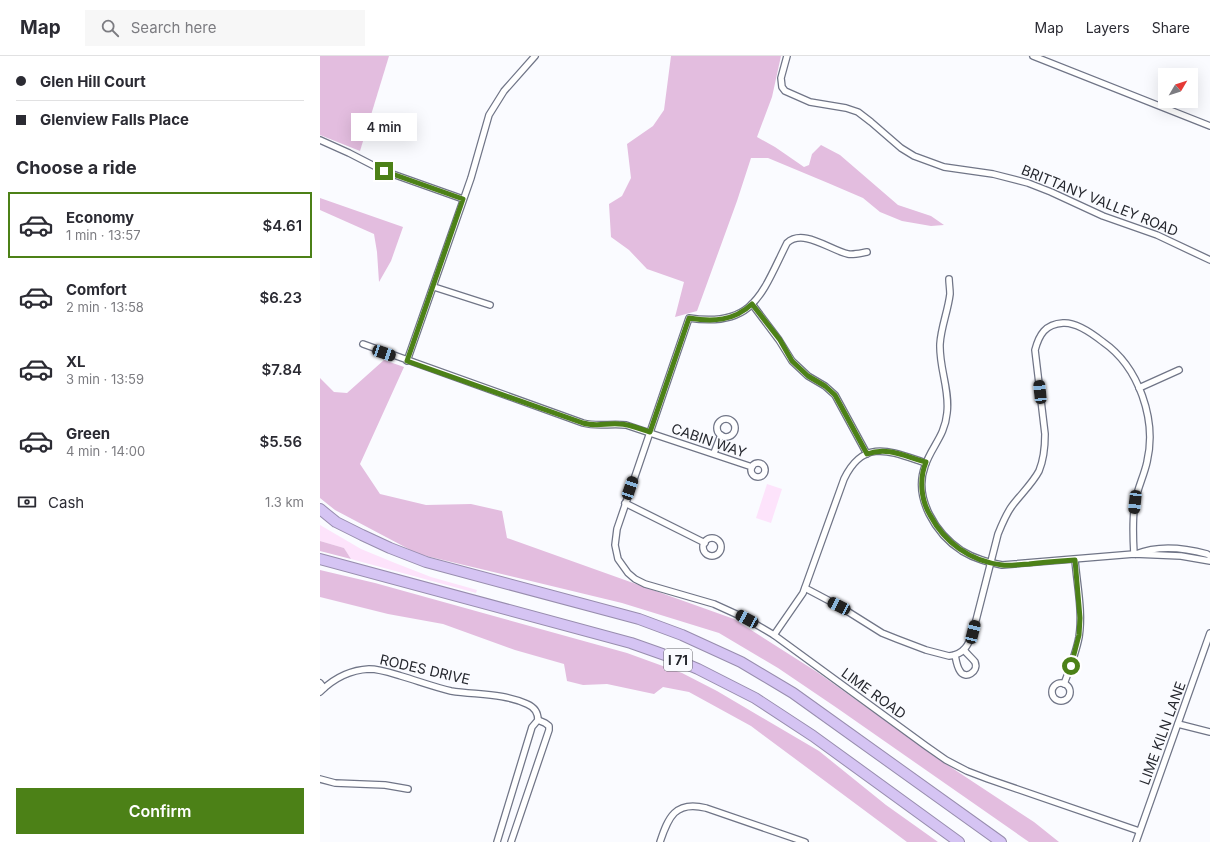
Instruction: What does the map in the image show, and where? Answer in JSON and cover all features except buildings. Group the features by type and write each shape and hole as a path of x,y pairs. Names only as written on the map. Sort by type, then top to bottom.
{"highway":[{"name":"I 71","path":"320,509 336,522 390,548 426,562 639,619 714,648 793,693 1001,842"},
{"path":"320,516 326,520 336,522"},
{"name":"I 71","path":"320,559 618,639 665,655 698,669 754,698 788,719 959,842"},
{"path":"320,563 355,569"}],"street":[{"path":"407,361 471,178 489,115 504,91 535,56"},
{"name":"BRITTANY VALLEY ROAD","path":"786,56 781,78 784,90 810,102 846,108 858,112 901,148 928,162 944,168 993,174 1028,182 1103,216 1158,235 1210,260"},
{"path":"1033,56 1210,126"},
{"path":"320,140 349,152 384,171 463,199"},
{"path":"705,543 626,503 689,318 713,321 727,319 745,311 758,299 787,243 794,238 802,237 849,254 866,252"},
{"path":"949,278 950,293 942,327 940,344 941,364 948,402 947,414 940,439 926,462 922,479 923,497 928,512 935,525 944,536 963,552 975,558 991,563 1009,565 1134,554 1193,558 1210,561"},
{"path":"434,287 490,305"},
{"path":"752,304 780,340 792,361 808,376 825,386 835,395 867,454"},
{"path":"805,588 839,606 896,640 950,656 959,653 970,642 1003,520 1012,505 1033,481 1043,461 1045,447 1035,350 1038,339 1051,325 1065,322 1096,336 1106,344 1123,361 1133,376 1144,401 1150,436 1147,462 1135,502 1132,528 1134,554"},
{"name":"CABIN WAY","path":"363,344 583,423 598,426 618,424 626,425 714,453 752,467"},
{"path":"1139,388 1178,370"},
{"path":"714,453 721,435"},
{"path":"774,635 803,593 844,479 854,463 867,454 879,451 890,451 926,462"},
{"name":"LIME ROAD","path":"626,503 617,528 615,548 622,566 635,579 645,584 714,604 738,614 774,635 946,760 967,771 1139,831"},
{"path":"1134,554 1144,551 1164,549 1186,549 1210,556"},
{"path":"1164,549 1164,556"},
{"path":"1193,558 1194,551"},
{"path":"1064,684 1079,635 1080,618 1075,560"},
{"name":"LIME KILN LANE","path":"1136,842 1210,633"},
{"name":"RODES DRIVE","path":"322,690 339,677 353,671 371,669 381,670 452,691 492,695 523,702 536,710 538,713 538,720 549,726 549,730 511,842"},
{"path":"320,683 322,690"},
{"path":"497,842 532,727 538,720"},
{"path":"1178,724 1210,732"},
{"path":"320,779 335,783 408,789"},
{"path":"660,842 666,824 672,815 683,808 697,806 805,842"}],"shaded area":[{"path":"320,56 389,56 360,151 320,135"},
{"path":"671,56 781,56 772,97 757,137 775,147 804,167 809,165 812,154 821,145 840,155 898,205 931,216 944,225 931,226 902,221 880,212 863,198 828,183 768,158 751,158 697,311 675,317 684,282 647,269 629,250 611,237 609,204 622,196 631,178 627,144 653,126 664,110"},
{"path":"320,198 403,227 391,261 379,282 374,234 320,210"},
{"path":"384,360 404,367 360,464 380,494 426,505 471,504 502,511 507,538 734,619 817,672 946,764 1034,822 1059,842 1029,842 778,668 719,633 622,603 418,554 335,510 320,498 320,378 334,392 347,393"},
{"path":"767,484 782,489 771,523 756,518"},
{"path":"320,525 361,549 431,577 477,590 476,593 351,559 344,548 320,541"},
{"path":"320,541 344,548 351,559 320,551"},
{"path":"320,570 375,583 627,653 682,673 717,691 819,751 886,805 938,842 907,842 751,726 689,692 663,687 654,694 607,684 583,685 567,681 564,664 515,650 443,624 388,614 320,597"}],"route":[{"path":"384,171 463,199 434,287 407,361 583,423 594,426 618,424 626,425 650,432 672,363 689,318 713,321 727,319 745,311 752,304 780,340 792,361 801,371 830,389 835,395 867,454 879,451 890,451 926,462 922,485 923,497 928,512 935,525 954,545 963,552 975,558 1002,565 1075,560 1080,618 1079,635 1071,666"}]}
